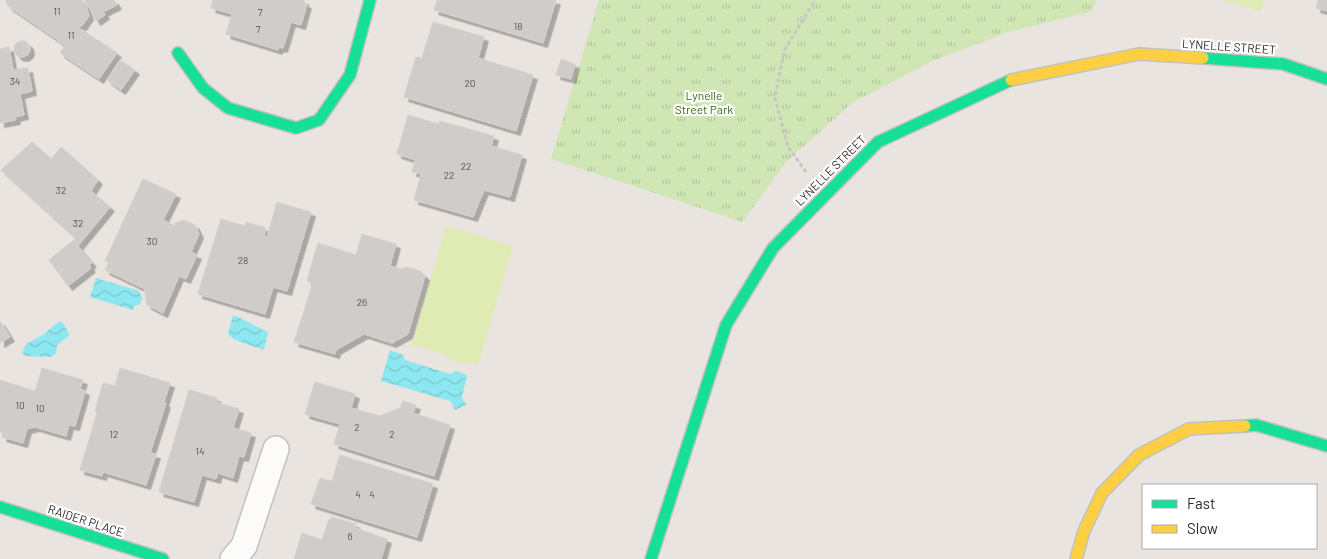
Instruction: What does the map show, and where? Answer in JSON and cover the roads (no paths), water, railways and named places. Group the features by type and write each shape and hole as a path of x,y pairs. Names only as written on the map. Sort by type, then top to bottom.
{"street":[{"path":"178,53 203,88 228,108 296,128 319,120 350,74 370,0"},
{"name":"LYNELLE STREET","path":"651,559 726,325 773,248 878,142 1018,77 1139,54 1282,64 1327,79"},
{"path":"1076,559 1084,532 1102,493 1140,455 1189,429 1256,425 1327,446"},
{"path":"234,559 244,546 276,449"},
{"name":"RAIDER PLACE","path":"0,507 163,559"}],"water":[{"path":"96,278 139,291 142,297 140,304 134,306 133,310 90,297"},
{"path":"233,315 268,332 264,350 235,340 228,334"},
{"path":"58,322 62,322 70,335 57,345 56,354 50,357 25,356 22,353 26,344 44,334"},
{"path":"390,350 403,355 405,360 450,374 456,371 467,375 462,397 466,405 455,410 450,401 381,381"}],"park label":[{"name":"Lynelle Street Park","path":"704,102"}]}
